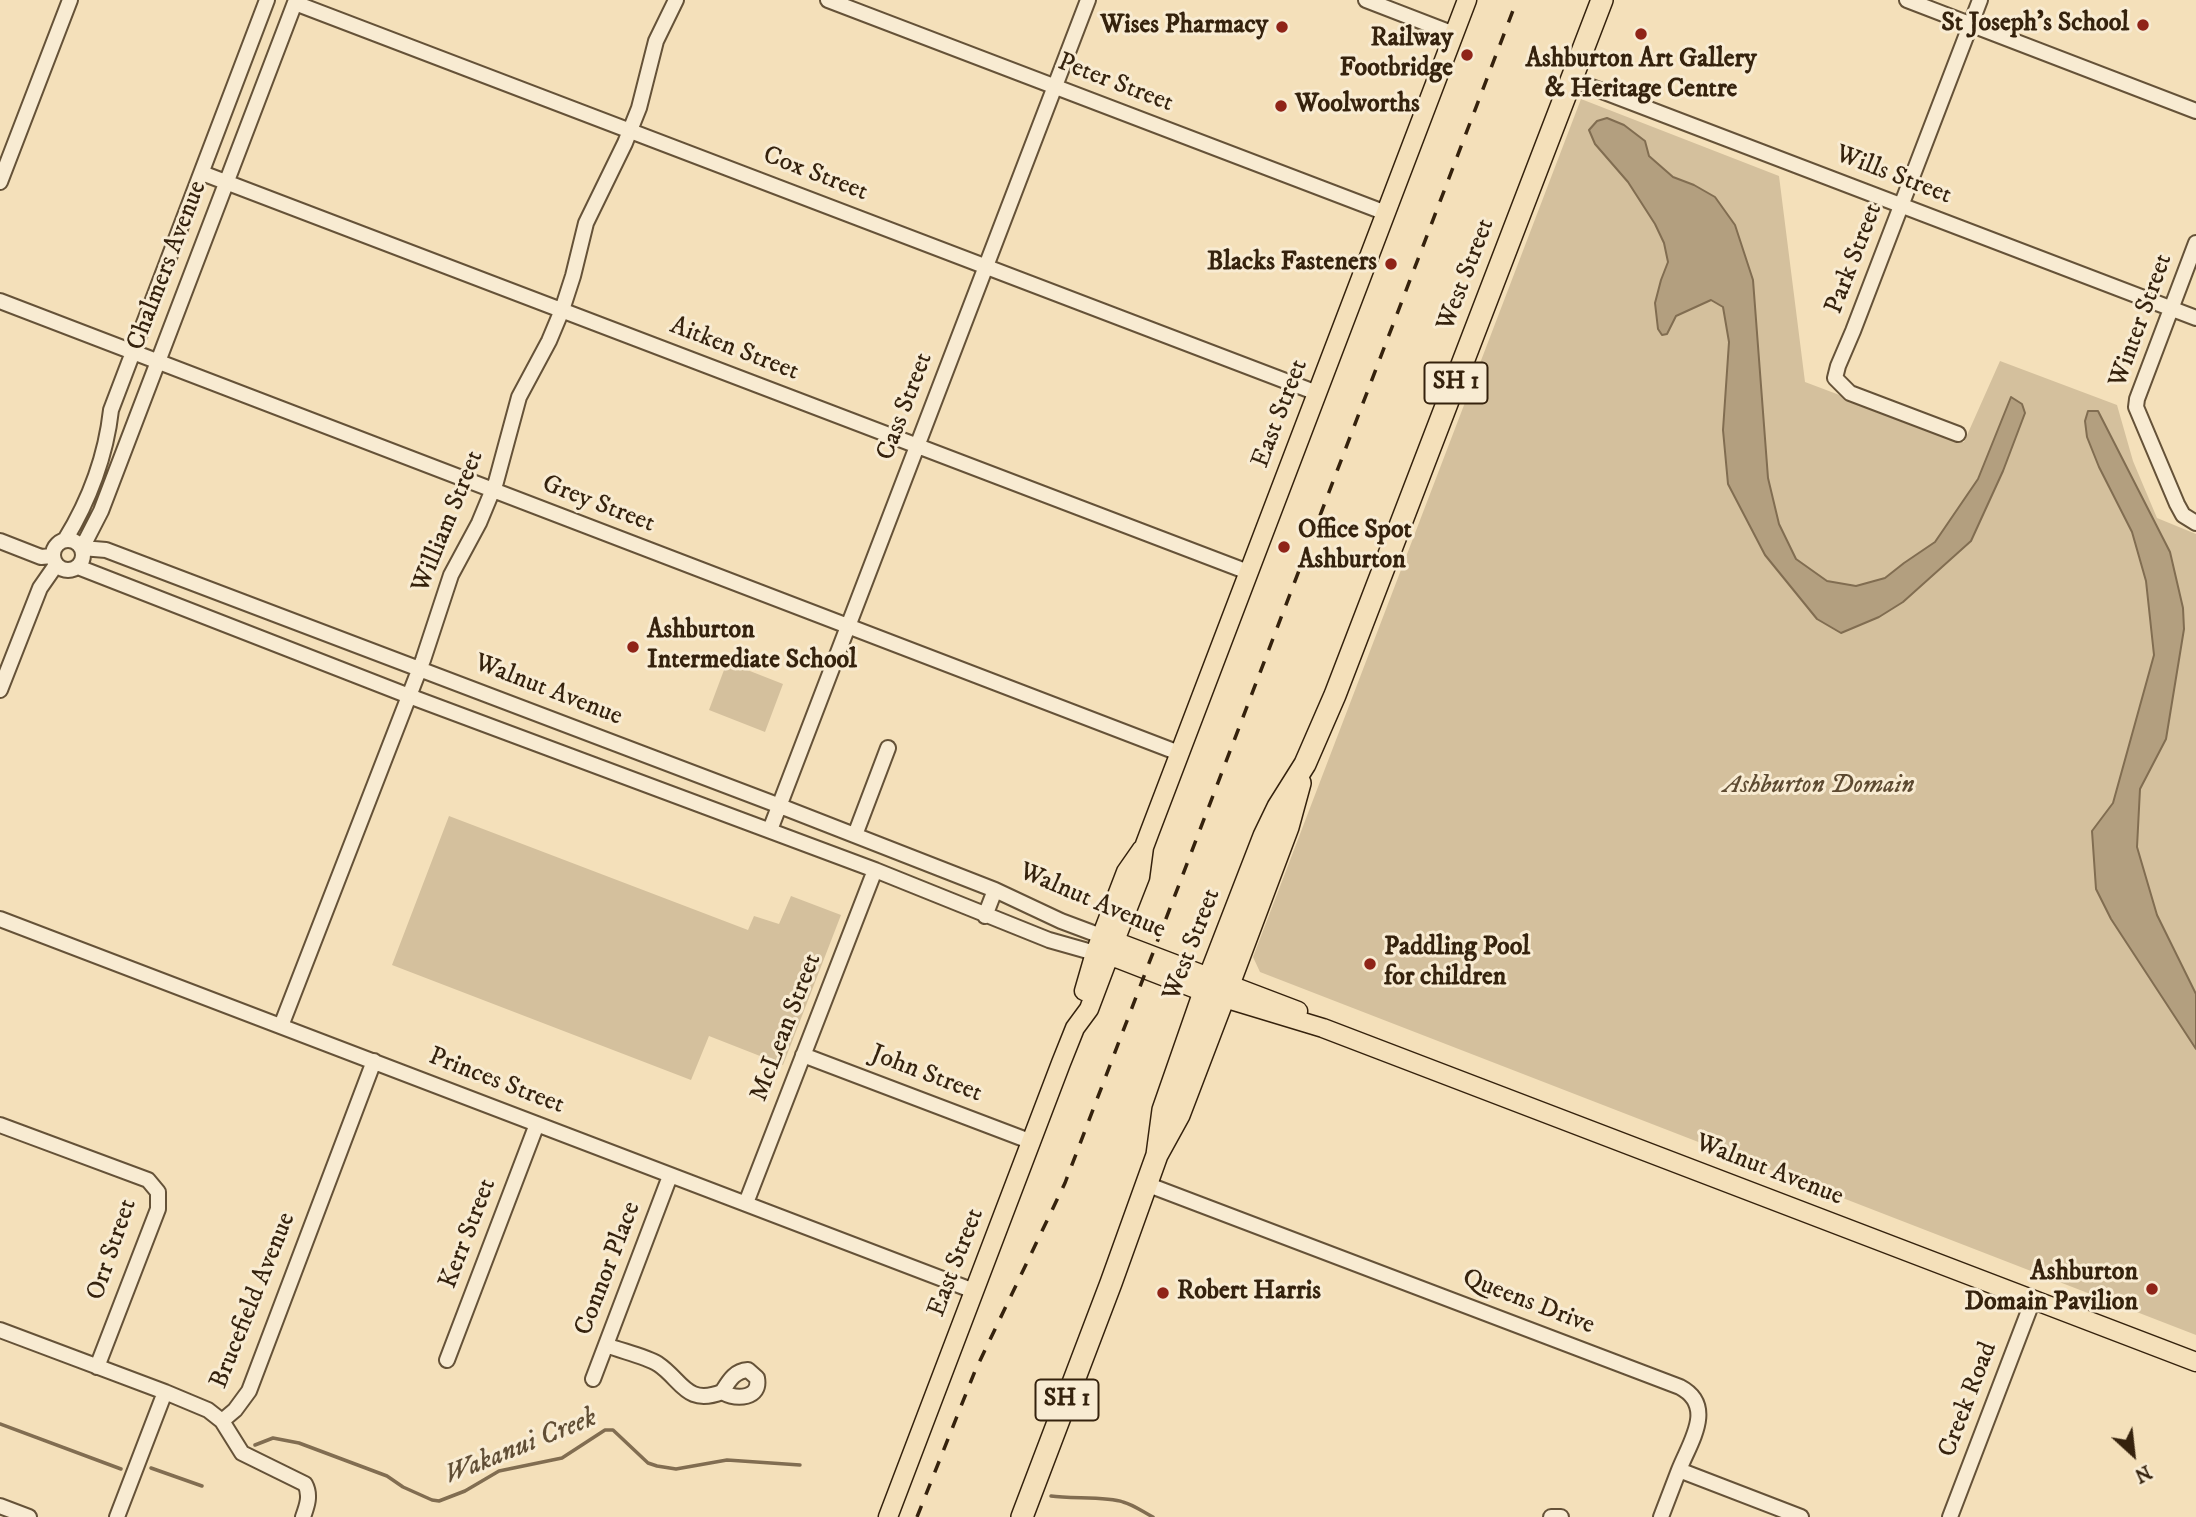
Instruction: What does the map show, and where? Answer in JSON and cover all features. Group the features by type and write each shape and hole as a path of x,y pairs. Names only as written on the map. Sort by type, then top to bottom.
{"highway":[{"name":"West Street","path":"1022,1517 1157,1155 1178,1115 1264,836 1278,807 1305,764 1335,695 1602,0"}],"main road":[{"name":"East Street","path":"888,1517 1075,1028 1078,1006 1105,947 1126,872 1144,846 1467,0"},
{"name":"Walnut Avenue","path":"1105,947 2196,1362"}],"street":[{"path":"0,182 69,0"},
{"name":"Chalmers Avenue","path":"65,540 78,518 105,451 111,410 267,0"},
{"name":"William Street","path":"281,1026 419,670 451,575 479,523 492,491 519,397 562,310 586,223 630,131 639,108 656,41 676,0"},
{"name":"Peter Street","path":"828,0 1386,213"},
{"name":"Cass Street","path":"770,830 1088,0"},
{"path":"1366,0 1454,34"},
{"path":"1907,0 2196,111"},
{"name":"Park Street","path":"1958,434 1850,393 1835,378 1980,0"},
{"name":"Chalmers Avenue","path":"82,548 101,511 296,1"},
{"name":"Cox Street","path":"296,1 1317,393"},
{"name":"Wills Street","path":"1573,80 2196,318"},
{"name":"Aitken Street","path":"202,173 1248,572"},
{"name":"Winter Street","path":"2196,243 2137,399 2138,415 2177,504 2183,515 2196,523"},
{"name":"Grey Street","path":"0,301 1180,753"},
{"path":"101,511 99,534 106,550"},
{"path":"0,541 54,560 64,570 78,567 83,558 82,548 75,541 65,540 54,547 54,560 40,588 0,690"},
{"name":"Walnut Avenue","path":"82,548 106,550 855,835 995,890 1060,921 1105,947"},
{"name":"Walnut Avenue","path":"78,567 409,696 875,870 1049,940 1105,947"},
{"path":"855,835 888,748"},
{"name":"McLean Street","path":"746,1203 875,870"},
{"name":"Walnut Avenue","path":"985,916 995,890"},
{"name":"Princes Street","path":"0,919 974,1291"},
{"name":"John Street","path":"803,1055 1032,1142"},
{"name":"Brucefield Avenue","path":"303,1517 308,1504 308,1489 305,1483 242,1453 222,1421 235,1410 249,1391 374,1061"},
{"name":"Kerr Street","path":"447,1360 537,1124"},
{"name":"Orr Street","path":"0,1125 148,1181 158,1192 158,1209 97,1367"},
{"name":"Connor Place","path":"593,1380 670,1175"},
{"name":"Queens Drive","path":"1146,1184 1679,1387 1694,1398 1699,1414 1661,1517"},
{"name":"Creek Road","path":"1950,1517 2033,1300"},
{"path":"0,1330 165,1392 208,1410 222,1421"},
{"path":"606,1345 657,1364 687,1392 704,1397 722,1392"},
{"path":"117,1517 165,1392"},
{"path":"1679,1470 1801,1517"},
{"path":"0,1506 29,1517"},
{"path":"1550,1517 1561,1517"}],"green space":[{"name":"Ashburton Domain","path":"1581,99 1779,176 1805,382 1964,442 2000,361 2117,405 2133,461 2157,518 2196,534 2196,1335 1260,972 1253,957"},
{"path":"727,662 783,684 765,732 709,710"},
{"path":"449,816 748,930 754,916 779,924 791,896 841,915 783,1065 709,1036 691,1080 392,965"}],"shaded area":[{"path":"1607,118 1624,125 1645,141 1649,156 1673,177 1715,197 1735,225 1753,280 1768,478 1779,524 1796,559 1827,581 1856,586 1885,578 1935,542 1978,479 2011,397 2022,404 2025,413 2003,471 1971,541 1903,602 1879,617 1841,633 1817,619 1765,555 1728,484 1723,430 1729,342 1723,307 1711,300 1676,316 1667,334 1662,335 1658,329 1655,303 1668,262 1664,243 1628,182 1595,144 1589,130 1597,121"},
{"path":"2088,411 2098,411 2170,552 2183,608 2184,629 2166,739 2140,789 2137,847 2157,915 2196,994 2196,1049 2111,919 2096,889 2092,831 2113,803 2154,655 2146,581 2132,532 2087,437 2085,421"}],"waterway":[{"name":"Wakanui Creek","path":"0,1424 121,1469"},
{"name":"Wakanui Creek","path":"255,1445 273,1438 299,1443 387,1476 403,1487 439,1501 465,1491 499,1471 562,1458 605,1430 613,1430 648,1463 657,1466 676,1469 727,1460 800,1465"},
{"name":"Wakanui Creek","path":"151,1468 202,1486"},
{"name":"Wakanui Creek","path":"1051,1496 1116,1500 1153,1517"}],"railway":[{"path":"917,1517 975,1371 1065,1183 1517,0"}],"place":[{"name":"St Joseph's School","path":"2143,25"},
{"name":"Wises Pharmacy","path":"1282,27"},
{"name":"Ashburton Art Gallery & Heritage Centre","path":"1641,34"},
{"name":"Railway Footbridge","path":"1467,55"},
{"name":"Woolworths","path":"1281,106"},
{"name":"Blacks Fasteners","path":"1391,264"},
{"name":"Office Spot Ashburton","path":"1284,547"},
{"name":"Ashburton Intermediate School","path":"633,647"},
{"name":"Paddling Pool for children","path":"1370,964"},
{"name":"Ashburton Domain Pavilion","path":"2152,1289"},
{"name":"Robert Harris","path":"1163,1293"}]}
